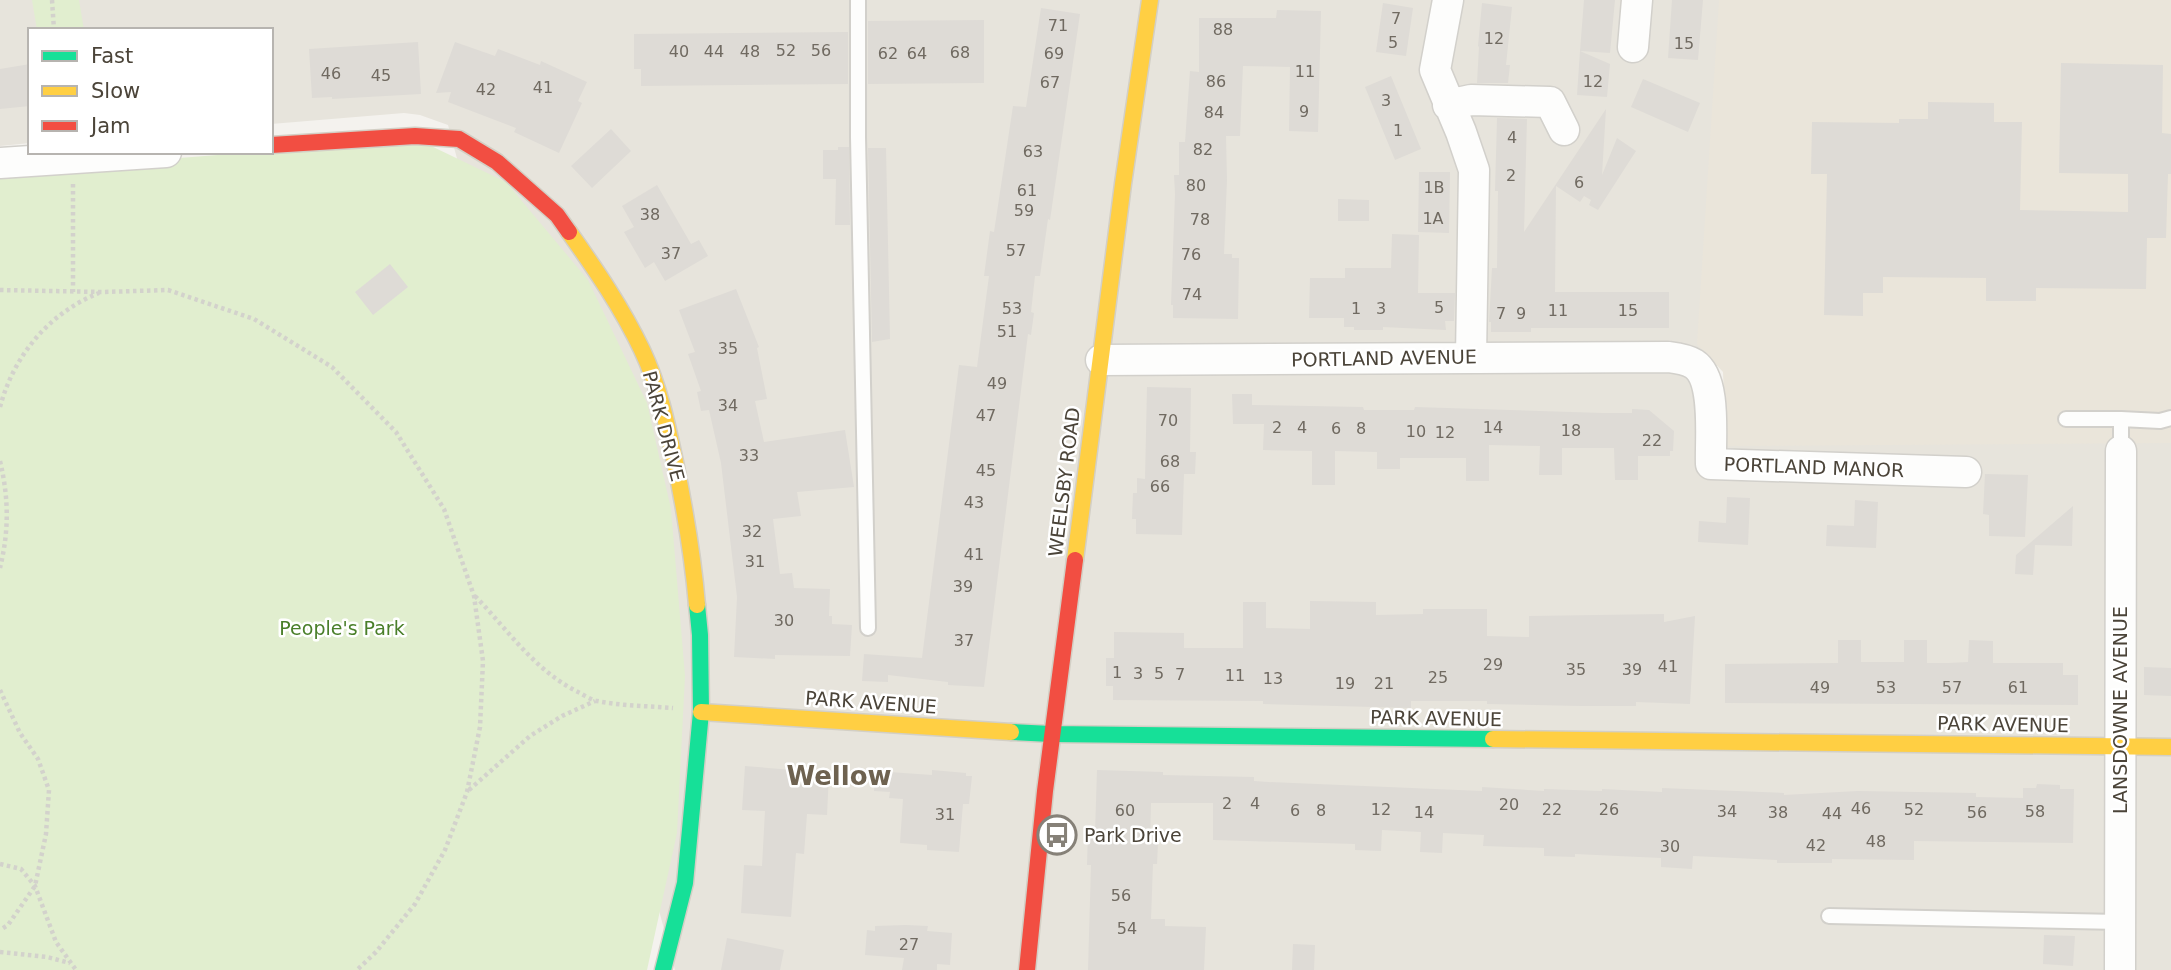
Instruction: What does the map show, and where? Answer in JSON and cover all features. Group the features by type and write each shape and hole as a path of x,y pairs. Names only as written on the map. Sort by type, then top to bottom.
{"main road":[{"name":"WEELSBY ROAD","path":"1027,970 1032,895 1051,734 1136,78 1150,0"},
{"name":"PARK DRIVE","path":"273,145 415,135 459,139 497,162 557,215 601,277 642,351 656,384 676,466 694,563 701,635 701,712 685,883 663,970"},
{"name":"PARK AVENUE","path":"701,712 1051,734 2171,747"}],"street":[{"path":"1633,47 1637,0"},
{"path":"1441,1 1435,70 1474,170 1471,357"},
{"path":"1448,105 1471,100 1550,102 1564,130"},
{"path":"0,163 137,154"},
{"name":"PORTLAND AVENUE","path":"1101,360 1668,357"},
{"name":"PORTLAND MANOR","path":"1668,357 1696,365 1705,377 1710,390 1711,464 1966,472"},
{"name":"LANSDOWNE AVENUE","path":"2120,970 2121,451"}],"lane":[{"path":"858,0 868,628"},
{"path":"2066,419 2160,421 2171,418"},
{"path":"2121,419 2121,451"},
{"path":"1829,916 2120,922"}],"path":[{"path":"52,0 54,28"},
{"path":"63,159 72,166 73,292"},
{"path":"0,290 168,290 254,319 332,368 396,432 444,509 474,596 482,661 480,727 467,792 445,850 415,904 376,952 357,970"},
{"path":"0,407 17,363 35,338 57,317 82,300 102,292"},
{"path":"0,461 8,501 6,539 0,568"},
{"path":"474,596 498,620 517,646 541,668 596,701 701,712"},
{"path":"0,690 20,733 38,760 49,790 46,834 35,886 8,925 0,930"},
{"path":"467,792 530,736 562,716 596,701"},
{"path":"0,864 21,869 35,886 56,942 76,970"},
{"path":"0,952 47,957 71,963"}],"shaded area":[{"path":"0,0 1730,0 1716,393 2171,410 2171,970 675,970 448,125 420,115 404,113 273,124 273,28 28,28 28,143 0,146"},
{"path":"1719,0 2171,0 2171,443 1726,446 1723,372 1697,344"}],"green space":[{"path":"32,0 79,0 84,28 37,28"},
{"name":"People's Park","path":"427,144 506,182 588,280 647,403 671,509 685,676 677,833 647,970 0,970 0,172 230,154 273,154 273,151"}],"building":[{"path":"1584,0 1615,0 1610,53 1580,51"},
{"path":"1672,0 1703,0 1698,60 1668,58"},
{"path":"1383,3 1413,8 1406,56 1376,52"},
{"path":"1482,3 1512,7 1506,65 1510,65 1508,83 1477,83"},
{"path":"1041,8 1080,14 1050,220 1048,219 1040,276 1035,276 1031,312 1034,313 1031,335 1028,334 984,687 948,685 948,682 888,675 888,682 862,681 864,654 922,658 959,365 977,367 989,276 984,276 990,231 994,232 1013,106 1026,107"},
{"path":"1277,10 1321,11 1318,132 1289,131 1290,67 1243,66 1240,136 1226,136 1224,254 1239,258 1238,319 1173,318 1174,175 1179,175 1179,142 1185,142 1190,71 1199,72 1199,18 1276,18"},
{"path":"984,20 984,83 868,84 868,21"},
{"path":"848,32 848,84 641,86 641,69 634,69 634,34"},
{"path":"418,42 421,94 312,98 309,49"},
{"path":"455,42 495,56 498,49 540,65 541,61 587,82 578,101 582,103 559,153 514,132 516,128 448,102 451,92 436,93"},
{"path":"1580,51 1610,64 1607,97 1577,95"},
{"path":"2061,63 2163,65 2162,133 2171,134 2171,174 2168,174 2166,238 2147,238 2146,289 2036,288 2036,301 1986,301 1986,278 1883,277 1883,293 1863,293 1863,316 1824,315 1827,174 1811,174 1812,122 1899,123 1899,119 1928,119 1928,102 1994,103 1994,122 2022,122 2020,210 2128,212 2128,174 2059,173"},
{"path":"28,64 28,106 0,109 0,69"},
{"path":"1391,76 1421,149 1395,160 1365,87"},
{"path":"1643,79 1700,103 1688,132 1631,107"},
{"path":"1606,109 1602,175 1617,138 1636,151 1598,210 1589,205 1591,200 1584,196 1580,202 1556,186 1555,292 1669,292 1669,328 1531,328 1531,332 1491,332 1489,322 1492,268 1497,268 1497,118 1527,119 1524,232"},
{"path":"611,129 631,151 592,188 571,166"},
{"path":"838,147 849,147 850,225 835,225 836,179 823,179 823,150 838,150"},
{"path":"868,148 886,148 890,339 872,342"},
{"path":"1419,172 1450,172 1449,233 1418,232"},
{"path":"657,185 691,244 699,240 708,256 665,281 654,262 645,268 624,232 634,227 622,206"},
{"path":"1338,199 1369,200 1369,221 1338,221"},
{"path":"1392,234 1419,235 1418,293 1455,293 1454,321 1445,321 1446,330 1383,327 1383,330 1354,330 1354,327 1344,327 1344,318 1309,318 1310,278 1345,278 1345,268 1391,268"},
{"path":"390,264 408,287 373,315 355,292"},
{"path":"736,289 759,347 757,348 767,399 755,401 764,442 845,430 854,487 797,492 801,516 773,519 780,574 792,573 794,588 830,589 829,616 832,616 832,624 852,625 850,656 775,655 775,659 734,657 737,597 721,463 709,410 701,411 697,392 701,391 688,354 695,352 679,310"},
{"path":"1147,387 1191,388 1190,452 1196,452 1195,474 1184,474 1182,535 1136,534 1136,519 1132,519 1133,493 1137,493 1137,478 1145,479"},
{"path":"1232,394 1252,394 1252,405 1363,407 1364,410 1414,410 1415,407 1632,413 1632,409 1649,410 1674,431 1673,451 1670,451 1670,456 1638,456 1638,480 1615,480 1614,448 1562,448 1562,475 1539,475 1540,446 1489,445 1489,481 1466,481 1466,458 1400,458 1400,469 1377,469 1377,452 1335,451 1335,485 1312,485 1312,451 1263,450 1264,424 1233,424"},
{"path":"1985,474 2028,475 2025,537 1989,536 1989,515 1983,514"},
{"path":"1727,497 1750,498 1748,545 1698,542 1699,521 1726,523"},
{"path":"1855,500 1878,502 1876,548 1826,546 1827,525 1854,526"},
{"path":"2073,506 2072,546 2035,545 2033,575 2015,574 2016,555"},
{"path":"1310,601 1376,602 1376,615 1423,614 1423,609 1487,609 1487,636 1529,637 1529,616 1664,614 1664,622 1695,616 1690,704 1636,702 1636,706 1580,706 1487,704 1487,701 1411,701 1411,708 1263,704 1263,701 1113,700 1113,686 1106,686 1106,658 1114,658 1114,632 1184,633 1184,648 1243,648 1243,602 1266,602 1266,628 1310,629"},
{"path":"1838,640 1861,640 1861,662 1904,662 1904,640 1927,640 1927,663 1968,662 1969,640 1993,641 1993,663 2063,663 2063,675 2078,675 2078,705 1725,703 1725,664 1838,663"},
{"path":"2144,667 2171,668 2171,696 2144,695"},
{"path":"745,766 829,773 827,815 807,814 804,854 796,853 791,917 741,913 744,865 762,866 765,811 742,810"},
{"path":"932,770 972,776 969,804 963,804 959,852 927,850 927,845 900,843 903,799 889,798 890,792 874,791 875,771 932,775"},
{"path":"1097,770 1254,777 1254,781 1268,782 1482,791 1482,787 1544,791 1602,789 1662,792 1662,788 1784,795 1858,791 1976,793 1976,797 2023,798 2023,788 2036,788 2037,784 2060,785 2060,789 2074,789 2073,843 1914,841 1914,860 1832,859 1832,863 1777,863 1777,860 1693,856 1692,869 1661,867 1661,858 1575,854 1575,857 1544,856 1544,848 1483,846 1484,835 1443,833 1442,853 1420,852 1421,832 1382,830 1381,851 1355,850 1355,844 1213,840 1213,803 1151,803 1150,843 1158,843 1157,864 1153,864 1151,919 1165,919 1165,926 1206,927 1204,970 1088,970 1091,865 1087,865 1088,832 1095,833"},
{"path":"875,926 928,926 927,931 952,933 950,965 937,964 937,970 902,970 904,958 865,955 867,930 875,931"},
{"path":"2044,935 2075,936 2073,966 2043,964"},
{"path":"727,938 784,950 780,970 721,970"},
{"path":"1293,944 1315,945 1314,970 1292,970"}],"traffic: fast":[{"path":"663,970 685,883 701,712 697,605"},
{"path":"1011,732 1493,739"}],"traffic: slow":[{"path":"1075,560 1123,184 1150,0"},
{"path":"569,232 626,319 653,377 666,419 682,498 697,605"},
{"path":"701,712 1011,732"},
{"path":"1493,739 2171,747"}],"traffic: jam":[{"path":"273,145 415,136 459,139 497,162 557,215 569,232"},
{"path":"1027,970 1045,791 1075,560"}],"place":[{"name":"Park Drive","path":"1057,835"}],"district":[{"name":"Wellow","path":"839,776"}]}
